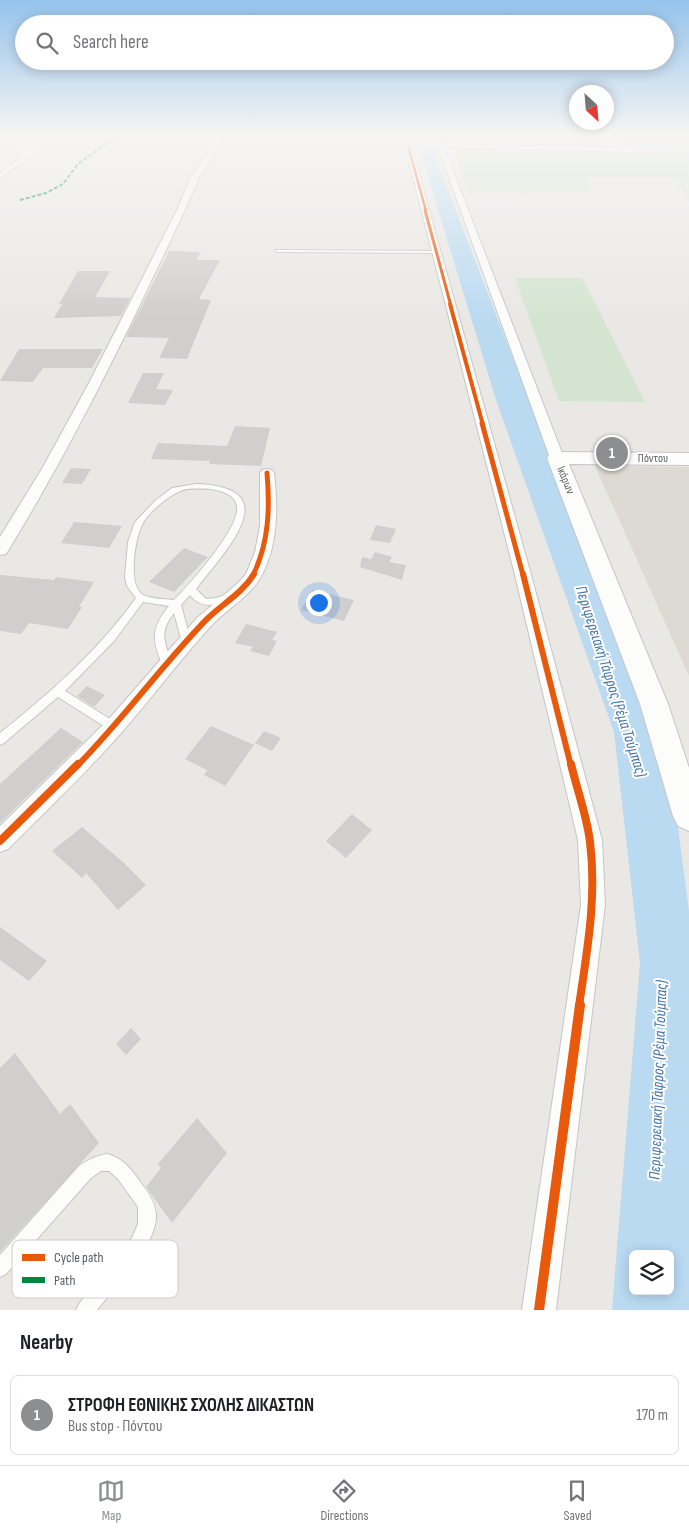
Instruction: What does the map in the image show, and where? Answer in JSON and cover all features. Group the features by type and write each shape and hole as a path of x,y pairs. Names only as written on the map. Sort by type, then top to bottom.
{"main road":[{"name":"Πόντου","path":"557,458 689,458"},
{"name":"Ικάρων","path":"557,458 654,704 689,816"}],"street":[{"path":"0,550 32,501 76,420 186,197"},
{"path":"422,197 583,808 590,840 594,873 590,937 539,1310"},
{"name":"Ικάρων","path":"460,197 557,458"},
{"path":"0,841 114,727 212,613 236,594 253,575 261,555 270,519 267,473"}],"lane":[{"path":"277,251 437,252"},
{"path":"168,665 158,632 159,623 191,589 238,523 242,509 238,498 227,490 206,487 178,488 137,524 131,552 129,582 140,598 176,604"},
{"path":"191,589 196,598 201,602 210,603 236,594"},
{"path":"0,740 58,692 109,642 140,598"},
{"path":"176,604 186,642"},
{"path":"58,692 114,727"},
{"path":"25,1240 86,1172 94,1164 103,1161 112,1163 119,1168 142,1199 147,1209 147,1221 140,1240"},
{"path":"0,1268 12,1255"},
{"path":"85,1310 95,1298"}],"shaded area":[{"path":"595,466 689,467 689,676"}],"green space":[{"path":"515,278 582,278 645,402 559,401"}],"water":[{"name":"Περιφερειακή Τάφρος (Ρέμα Τούμπας)","path":"434,197 451,197 670,767 689,911 689,1310 612,1310 640,963 614,732 497,403"}],"building":[{"path":"169,251 201,252 196,260 220,260 199,299 211,300 187,359 159,358 169,338 126,337"},
{"path":"78,271 110,271 95,297 130,298 121,316 54,318 62,304 59,304"},
{"path":"19,349 103,349 92,368 43,368 33,382 0,381"},
{"path":"143,373 164,373 156,389 173,390 165,405 128,403"},
{"path":"235,426 270,428 261,466 209,464 210,461 151,459 158,443 227,446"},
{"path":"71,468 91,469 82,484 62,483"},
{"path":"74,522 122,526 109,548 61,543"},
{"path":"376,525 396,529 390,543 370,540"},
{"path":"184,548 208,557 174,592 149,582"},
{"path":"375,552 392,557 389,562 406,565 402,580 360,567 362,557 371,559"},
{"path":"0,575 54,580 56,577 94,582 79,607 82,607 68,629 29,623 21,634 0,631"},
{"path":"312,590 354,600 344,621 301,610"},
{"path":"246,624 277,632 272,640 277,641 269,656 250,651 253,647 235,643"},
{"path":"87,686 105,695 94,707 77,696"},
{"path":"211,726 254,745 225,786 204,775 207,770 185,759"},
{"path":"61,728 83,742 0,823 0,784"},
{"path":"264,731 281,738 272,751 255,743"},
{"path":"352,814 372,830 346,858 326,841"},
{"path":"82,827 124,863 146,885 118,910 86,873 82,878 52,851"},
{"path":"0,927 47,961 29,981 0,960"},
{"path":"131,1028 141,1039 126,1055 116,1044"},
{"path":"15,1053 60,1114 70,1104 99,1143 0,1252 0,1068"},
{"path":"197,1118 227,1153 172,1223 146,1187 161,1168 158,1164"}],"marked path":[{"path":"20,200 31,197"}],"cycle path":[{"path":"422,197 522,571 590,840 593,905 539,1310"},
{"path":"0,841 73,770 115,726 203,623 253,576 263,552 268,526 269,499 267,473"}],"place":[{"name":"ΣΤΡΟΦΗ ΕΘΝΙΚΗΣ ΣΧΟΛΗΣ ΔΙΚΑΣΤΩΝ","path":"612,453"}]}
